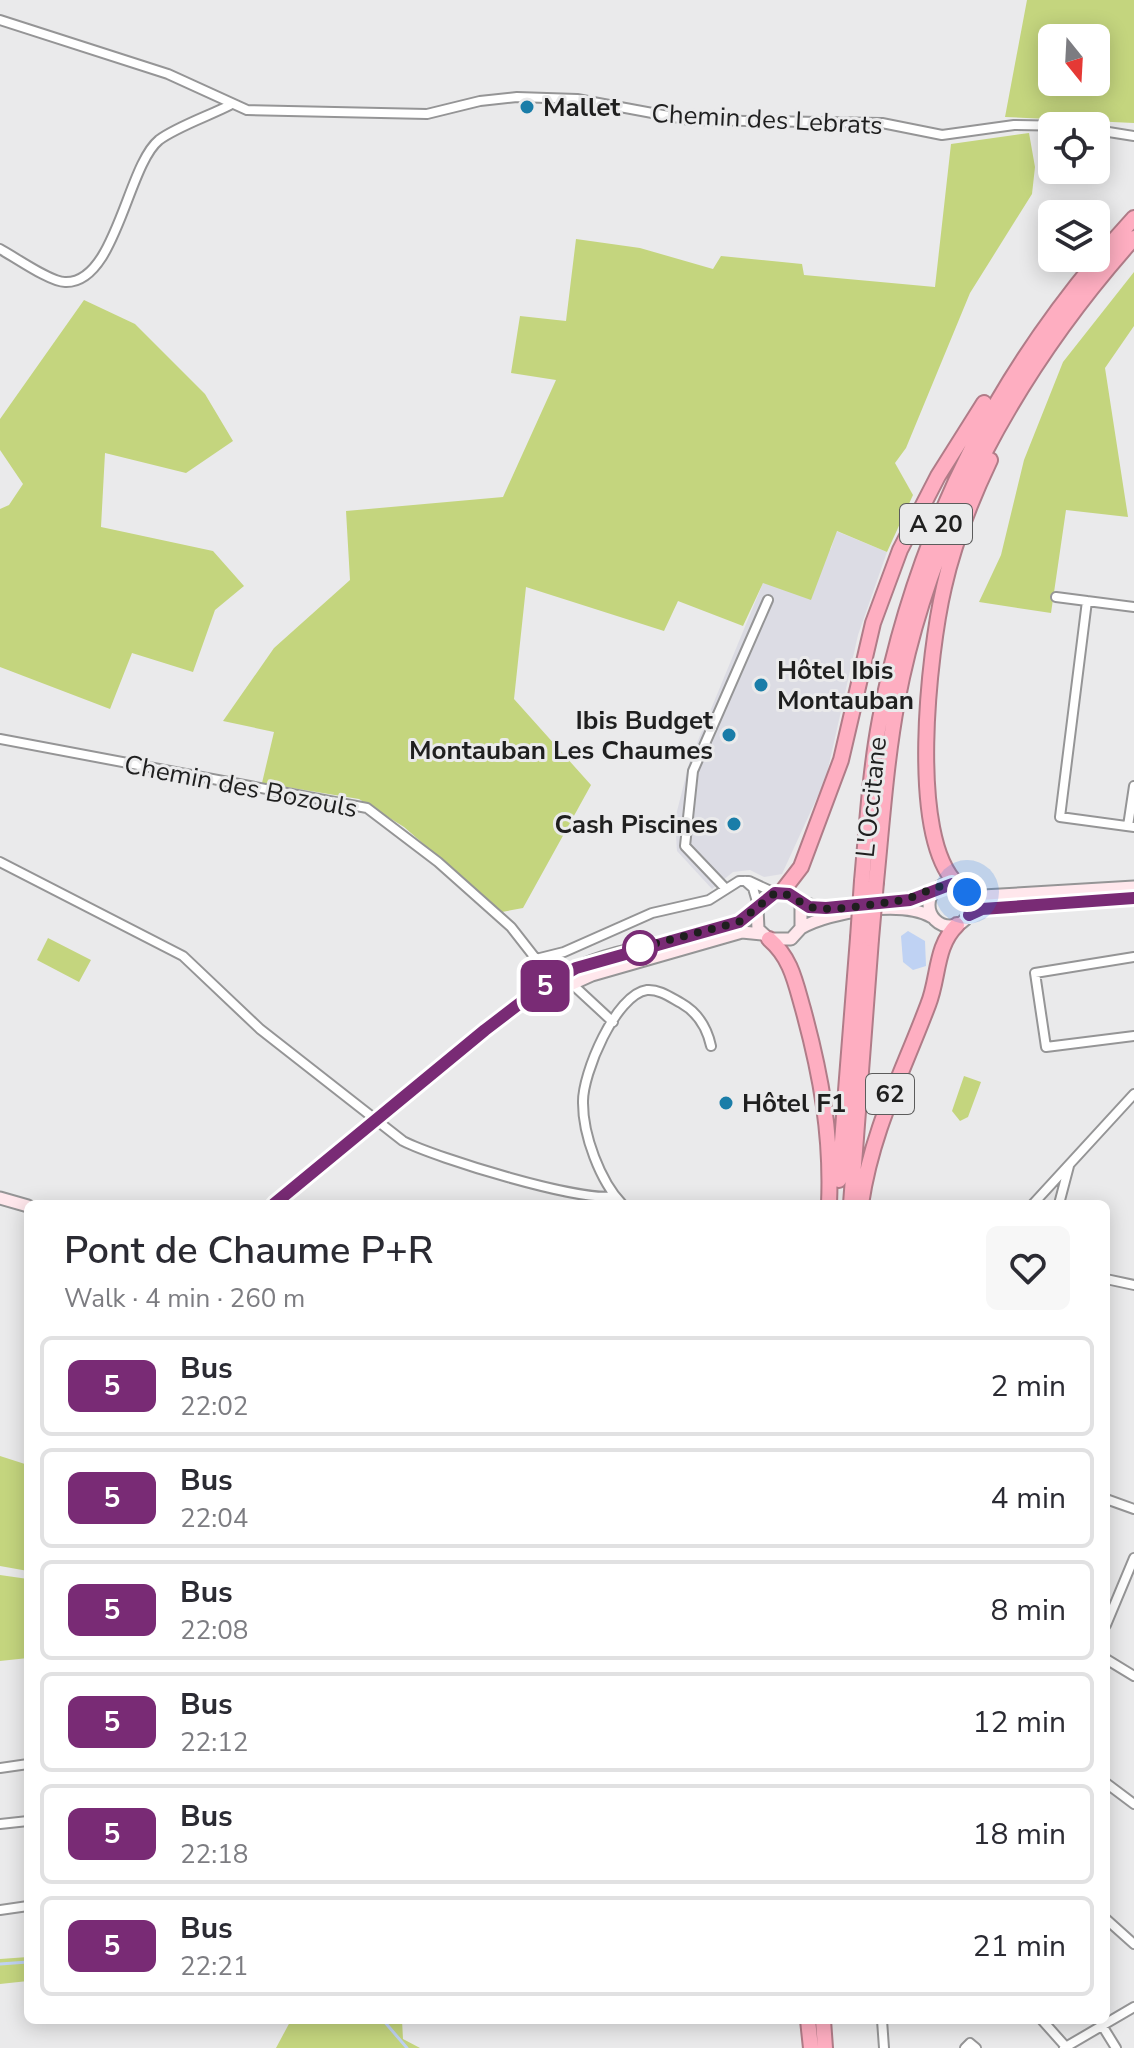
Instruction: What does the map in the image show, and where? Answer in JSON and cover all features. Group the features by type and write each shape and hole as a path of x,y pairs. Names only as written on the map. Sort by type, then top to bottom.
{"highway":[{"name":"L'Occitane","path":"837,1200 869,882 879,722 907,605 962,465 989,412 1028,351 1134,218"},
{"name":"L'Occitane","path":"869,882 897,703 925,595 972,474 1018,392 1064,322 1134,238"},
{"path":"778,893 801,867 841,760 873,623 900,550 938,476 994,389 1028,351"},
{"path":"963,888 941,865 930,807 927,741 933,649 957,539 1018,392"},
{"name":"62","path":"862,1200 877,1128 929,1002 944,941 963,920"},
{"name":"62","path":"765,936 788,959 824,1087 831,1161 829,1200"},
{"name":"L'Occitane","path":"851,1200 864,938"},
{"path":"808,2024 811,2048"},
{"path":"823,2024 825,2048"}],"main road":[{"path":"279,1200 536,991 576,968 634,949 739,922 778,893 809,907 826,908 910,900 945,884 983,896 1134,887"},
{"path":"963,888 971,903 963,920"},
{"path":"932,917 928,904 934,891"},
{"path":"509,1012 592,975 742,932 783,941 821,917 903,908 932,917 943,925 963,920 982,909 1134,897"},
{"path":"796,899 804,912 801,928"},
{"path":"758,907 756,922 765,936"},
{"path":"572,984 578,973 634,949"},
{"path":"0,1198 24,1205"}],"street":[{"name":"Chemin des Lebrats","path":"0,20 168,74 230,105 247,110 427,114 480,101 517,97 577,99 656,117 882,123 942,135 1014,125 1038,125"},
{"path":"0,249 62,283 77,281 90,271 110,243 142,167 159,140 230,105"},
{"path":"1110,132 1134,136"},
{"path":"1056,597 1134,607"},
{"path":"726,889 685,846 693,771 768,600"},
{"path":"1087,601 1060,817 1131,826 1134,786"},
{"name":"Chemin des Bozouls","path":"0,739 367,808 438,862 501,918 536,959 564,952 652,913 709,900 745,880"},
{"path":"0,862 183,956 260,1029 403,1141 426,1152 563,1190 603,1199 615,1196"},
{"path":"745,880 778,893"},
{"path":"745,880 753,888 758,907"},
{"path":"1134,957 1035,973 1046,1047 1134,1036"},
{"path":"591,1002 586,986 592,975"},
{"path":"572,984 613,1022"},
{"path":"618,1200 592,1148 583,1100 600,1042 633,995 646,990 658,991 693,1009 709,1034 711,1046"},
{"path":"1037,1200 1134,1094"},
{"path":"1060,1200 1069,1165"},
{"path":"1110,1280 1134,1285"},
{"path":"1110,1500 1134,1509"},
{"path":"1110,1615 1134,1558"},
{"path":"1110,1661 1134,1676"},
{"path":"0,1768 24,1765"},
{"path":"1110,1786 1134,1804"},
{"path":"0,1824 24,1821"},
{"path":"0,1910 24,1907"},
{"path":"1110,1923 1134,1944"},
{"path":"1110,2022 1134,2007"},
{"path":"882,2024 884,2048"},
{"path":"1045,2024 1065,2048 1108,2024"},
{"path":"1103,2027 1116,2048"},
{"path":"965,2048 970,2043 976,2048"}],"shaded area":[{"path":"836,531 887,552 858,635 826,778 782,874 764,877 750,870 733,872 712,889 677,851 675,819 690,760 763,583 831,549"}],"green space":[{"path":"1027,0 1134,0 1134,123 1110,122 1110,112 1038,112 1038,119 1005,117"},
{"path":"1029,133 1035,167 1032,194 970,293 906,448 895,463 913,495 887,552 837,531 811,600 763,583 743,626 678,601 664,631 526,587 514,699 591,785 523,908 502,912 404,827 359,799 262,783 274,732 223,721 274,648 350,580 346,511 503,497 556,380 511,373 520,316 566,321 576,239 640,248 713,269 721,256 802,264 804,275 935,287 951,144"},
{"path":"1134,272 1134,326 1105,368 1128,517 1066,510 1051,613 979,602 1001,555 1024,460 1063,362"},
{"path":"84,300 135,324 205,394 233,441 186,473 105,453 101,527 213,551 244,586 215,610 193,672 132,653 110,709 0,667 0,509 9,505 23,484 0,450 0,419"},
{"path":"48,938 91,960 79,982 37,960"},
{"path":"964,1076 981,1082 968,1117 960,1121 952,1111"},
{"path":"0,1456 24,1464 24,1570 0,1566"},
{"path":"0,1575 24,1578 24,1658 0,1661"},
{"path":"24,1957 24,1981 0,1984 0,1959"},
{"path":"289,2024 402,2024 403,2039 420,2048 276,2048"}],"water":[{"path":"908,931 925,941 926,966 913,970 903,962 901,936"}],"waterway":[{"path":"0,1964 24,1962"},
{"path":"386,2024 407,2048"}],"bus line":[{"name":"5","path":"279,1200 536,991 589,962 739,922 769,895 789,894 809,907 826,908 910,900 945,884 952,884 963,888 970,897 969,915 982,909 1134,898"}],"place":[{"name":"Mallet","path":"527,107"},
{"name":"Hôtel Ibis Montauban","path":"761,685"},
{"name":"Ibis Budget Montauban Les Chaumes","path":"729,735"},
{"name":"Cash Piscines","path":"734,824"},
{"name":"Hôtel F1","path":"726,1103"}],"route":[{"path":"640,948 634,949 739,922 775,893 789,894 809,907 826,908 910,900 945,884 958,885 967,892"}]}
